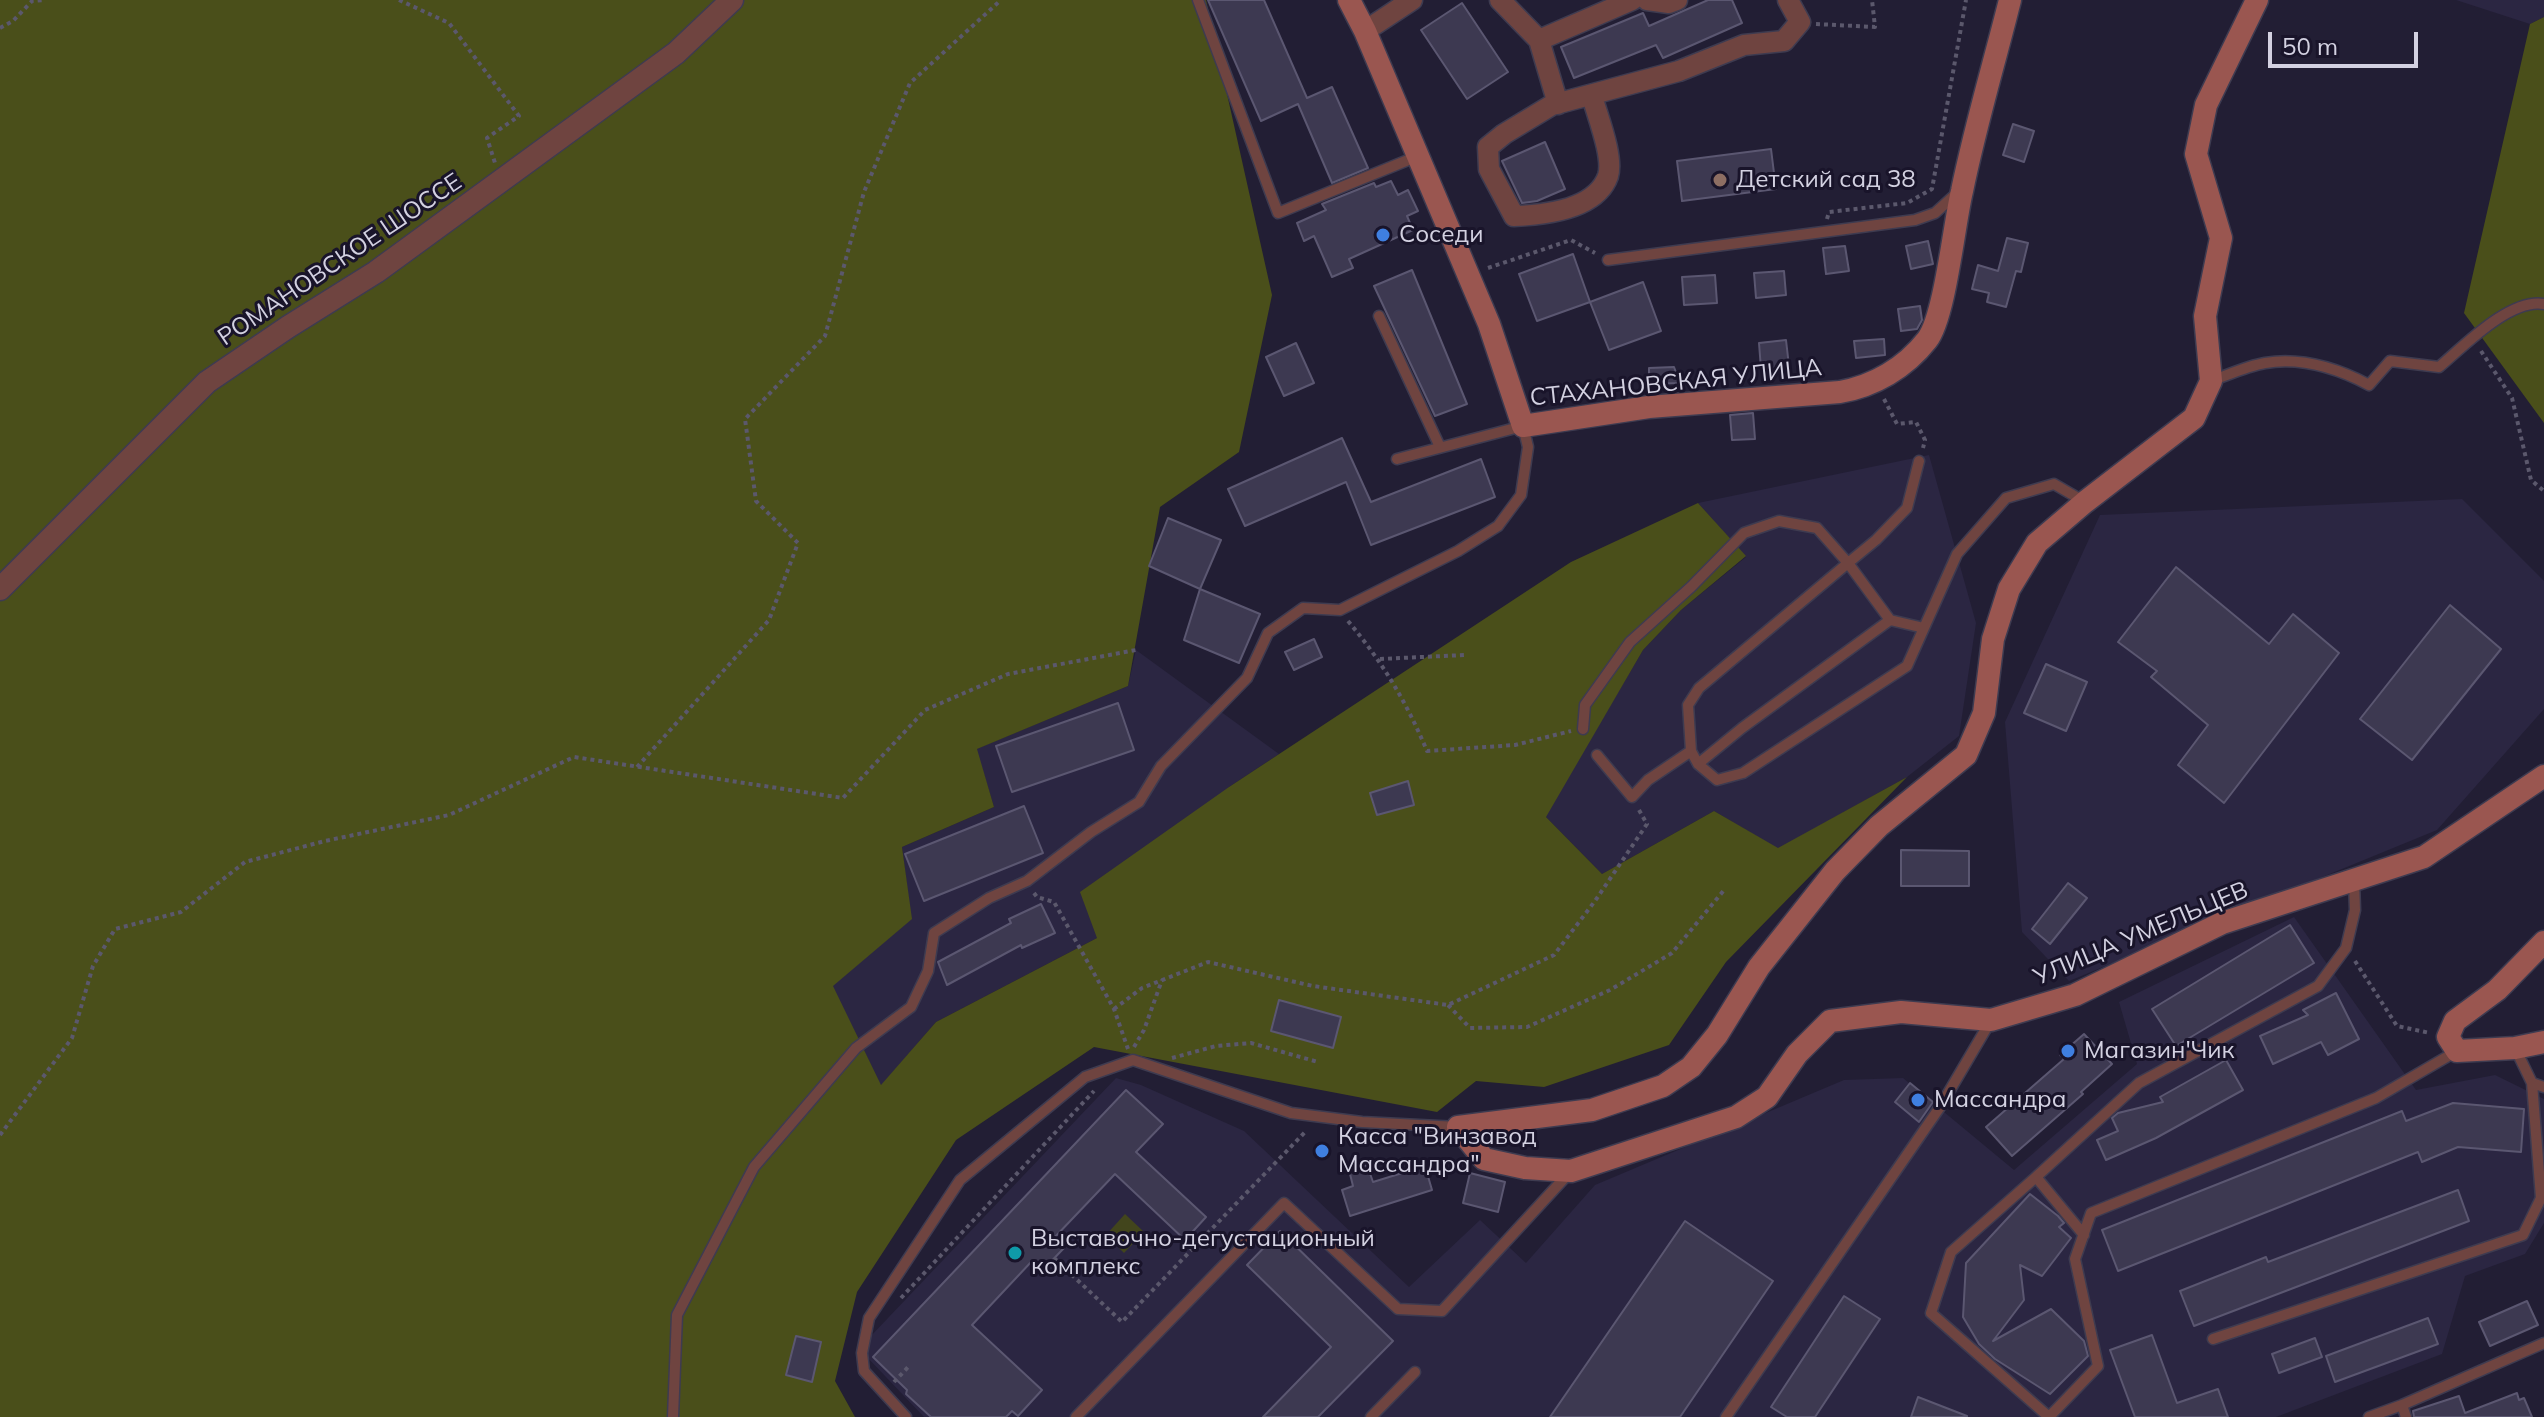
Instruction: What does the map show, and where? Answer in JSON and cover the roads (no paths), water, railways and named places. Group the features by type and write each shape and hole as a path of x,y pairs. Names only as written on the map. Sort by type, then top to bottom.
{"main road":[{"name":"СТАХАНОВСКАЯ УЛИЦА","path":"1349,0 1469,275 1523,426 1649,407 1840,392 1864,387 1906,361 1929,338 1942,302 1962,189 2010,0"},
{"path":"1458,1127 1592,1110 1663,1086 1691,1067 1717,1035 1759,967 1835,871 1879,826 1966,755 1984,713 1993,639 2009,589 2037,543 2194,418 2211,381 2205,316 2221,238 2196,154 2206,105 2257,0"},
{"name":"УЛИЦА УМЕЛЬЦЕВ","path":"1458,1127 1484,1159 1525,1168 1571,1171 1736,1117 1767,1097 1797,1054 1830,1021 1901,1012 1991,1020 2075,995 2222,923 2424,857 2544,776"},
{"path":"2544,942 2497,990 2455,1021 2452,1044 2515,1048 2544,1042"}],"street":[{"name":"РОМАНОВСКОЕ ШОССЕ","path":"0,589 207,382 376,272 676,53 732,0"},
{"path":"1365,31 1412,0"},
{"path":"1500,0 1539,40 1558,104"},
{"path":"1539,40 1632,0"},
{"path":"1647,0 1669,3 1677,0"},
{"path":"1592,96 1608,156 1608,176 1596,191 1577,206 1547,215 1514,216 1489,169 1488,147 1504,134 1558,104 1679,71 1744,45 1784,41 1800,22 1788,0"}],"lane":[{"path":"1198,0 1278,213 1418,156"},
{"path":"1608,260 1915,220 1935,213 1962,189"},
{"path":"2211,381 2265,363 2310,362 2349,374 2369,385 2390,361 2439,367 2493,322 2532,302 2544,304"},
{"path":"1379,316 1440,447"},
{"path":"673,1417 677,1315 754,1167 856,1048 911,1007 928,971 934,933 989,898 1027,881 1091,832 1139,802 1161,766 1247,678 1268,633 1303,608 1340,610 1458,551 1498,526 1521,495 1528,447 1523,426 1397,459"},
{"path":"1919,461 1907,508 1876,540 1699,688 1688,705 1691,751 1698,764 1717,780 1743,773 1907,666 1957,554 2006,498 2054,484 2085,502"},
{"path":"1583,729 1585,705 1630,642 1691,587 1744,533 1779,521 1817,528 1848,563 1890,620 1924,628"},
{"path":"1698,764 1890,620"},
{"path":"1597,755 1632,797 1648,780 1691,751"},
{"path":"2354,881 2355,910 2346,948 2318,986 2139,1083 1951,1252 1931,1313 2049,1417 2098,1366 2075,1259 2091,1213 2376,1098 2452,1044"},
{"path":"1726,1417 1940,1107 1991,1020"},
{"path":"2213,1339 2523,1235 2541,1198 2532,1083 2515,1048"},
{"path":"906,1417 864,1371 862,1353 869,1318 960,1180 1085,1077 1133,1060 1291,1113 1458,1127"},
{"path":"2532,1083 2544,1087"},
{"path":"1076,1417 1284,1203 1398,1309 1442,1311 1571,1171"},
{"path":"2036,1177 2084,1235"},
{"path":"2369,1417 2544,1343"},
{"path":"1371,1417 1415,1372"},
{"path":"2402,1405 2406,1417"}],"place":[{"name":"Детский сад 38","path":"1720,180"},
{"name":"Соседи","path":"1383,235"},
{"name":"Магазин'Чик","path":"2068,1051"},
{"name":"Массандра","path":"1918,1100"},
{"name":"Касса \"Винзавод Массандра\"","path":"1322,1151"},
{"name":"Выставочно-дегустационный комплекс","path":"1015,1253"}]}
